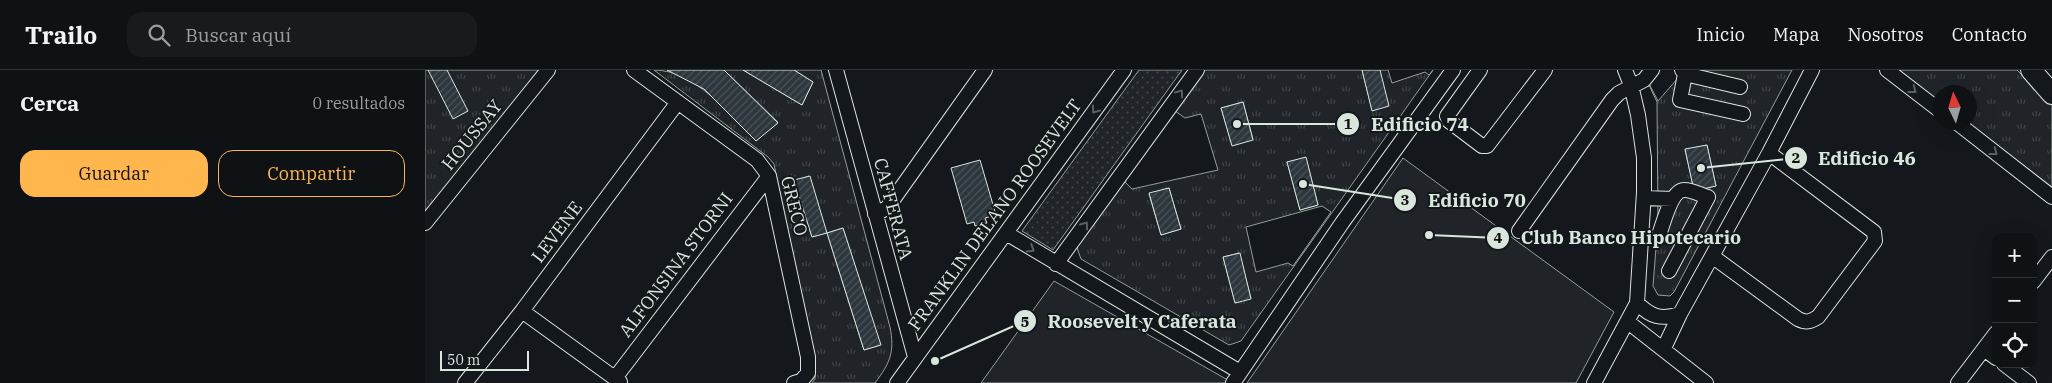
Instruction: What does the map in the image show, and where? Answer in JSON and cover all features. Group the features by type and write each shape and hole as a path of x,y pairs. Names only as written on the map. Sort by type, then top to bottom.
{"highway":[{"path":"2031,70 2052,94"},
{"path":"2046,70 2052,75"}],"street":[{"name":"HOUSSAY","path":"425,223 548,70"},
{"name":"GRECO","path":"634,70 757,160 769,176 809,357 808,373 798,382"},
{"name":"CAFFERATA","path":"836,70 915,357"},
{"path":"875,214 887,208 985,70"},
{"name":"FRANKLIN DELANO ROOSEVELT","path":"897,383 1124,70"},
{"path":"1056,264 1197,70"},
{"path":"1006,233 1237,378 1342,223 1453,70"},
{"path":"1473,73 1447,116 1449,121 1482,146 1487,146 1545,70"},
{"path":"1594,383 1637,303 1644,158 1642,137 1631,85 1625,70"},
{"path":"1519,231 1612,100 1631,85 1644,80 1652,70"},
{"path":"1664,348 1680,314 1769,154 1812,70"},
{"path":"1887,70 1932,105"},
{"path":"1740,86 1684,72 1679,100 1743,114"},
{"name":"LEVENE","path":"465,383 522,311 678,102"},
{"path":"1965,130 2052,197"},
{"path":"1712,256 1797,320 1811,322 1818,318 1875,240 1874,232 1769,154"},
{"name":"ALFONSINA STORNI","path":"618,380 769,176"},
{"path":"1660,232 1673,199 1678,192 1685,190 1708,197 1669,271"},
{"path":"1643,198 1673,199"},
{"path":"2036,278 2052,257"},
{"path":"1637,303 1655,317 1670,317 1680,314"},
{"path":"522,311 618,380"},
{"path":"1628,322 1664,348 1706,383"},
{"path":"1958,383 1992,338"},
{"path":"1984,349 1992,355"},
{"path":"2009,368 2029,383"}],"green space":[{"path":"425,70 541,70 425,211"},
{"path":"654,70 669,72 697,85 723,107 756,141 778,122 724,70 743,70 802,105 813,82 794,70 821,70 890,327 892,343 890,357 875,383 812,383 815,379 815,369 774,164 768,157","holes":["809,176 826,233 812,237 794,181","843,228 880,345 864,350 827,233"]},
{"path":"1139,70 1182,70 1053,250 1022,231"},
{"path":"1203,70 1362,70 1372,110 1380,70 1388,70 1392,83 1425,72 1429,75 1433,70 1241,341 1229,345 1081,259 1076,245","holes":["1243,102 1253,139 1232,145 1221,108","1175,111 1185,118 1201,114 1218,170 1132,189 1124,181","1306,158 1318,205 1300,210 1287,162","1169,188 1181,229 1161,235 1149,194","1322,206 1331,212 1293,266 1288,263 1256,272 1246,227","1239,253 1251,298 1235,303 1223,257"]},
{"path":"1642,70 1658,101 1685,70 1792,70 1674,292 1670,296 1658,295 1653,286 1658,223 1657,102","holes":["1707,145 1716,186 1694,190 1685,150"]},
{"path":"1899,70 2017,70 2052,105 2052,187 1977,130 1977,85 1932,85 1932,96"},
{"path":"1403,158 1614,312 1576,383 1247,383"},
{"path":"1054,281 1233,383 981,383"}],"building":[{"path":"428,70 447,70 468,111 453,119"},
{"path":"667,70 724,70 778,123 756,141 704,89"},
{"path":"743,70 794,70 813,82 802,105"},
{"path":"1362,70 1380,70 1389,106 1372,111"},
{"path":"1243,102 1253,140 1232,146 1221,108"},
{"path":"1707,145 1716,186 1694,191 1685,149"},
{"path":"1306,157 1318,205 1300,210 1287,162"},
{"path":"980,160 996,215 985,218 987,223 975,226 974,222 967,224 951,168"},
{"path":"810,176 827,233 812,237 794,180"},
{"path":"1169,188 1181,229 1161,235 1149,193"},
{"path":"843,228 881,345 864,350 827,233"},
{"path":"1240,253 1251,299 1235,303 1223,257"}],"place":[{"name":"Edificio 74","path":"1237,124"},
{"name":"Edificio 46","path":"1701,168"},
{"name":"Edificio 70","path":"1303,184"},
{"name":"Club Banco Hipotecario","path":"1429,235"},
{"name":"Roosevelt y Caferata","path":"935,361"}]}
